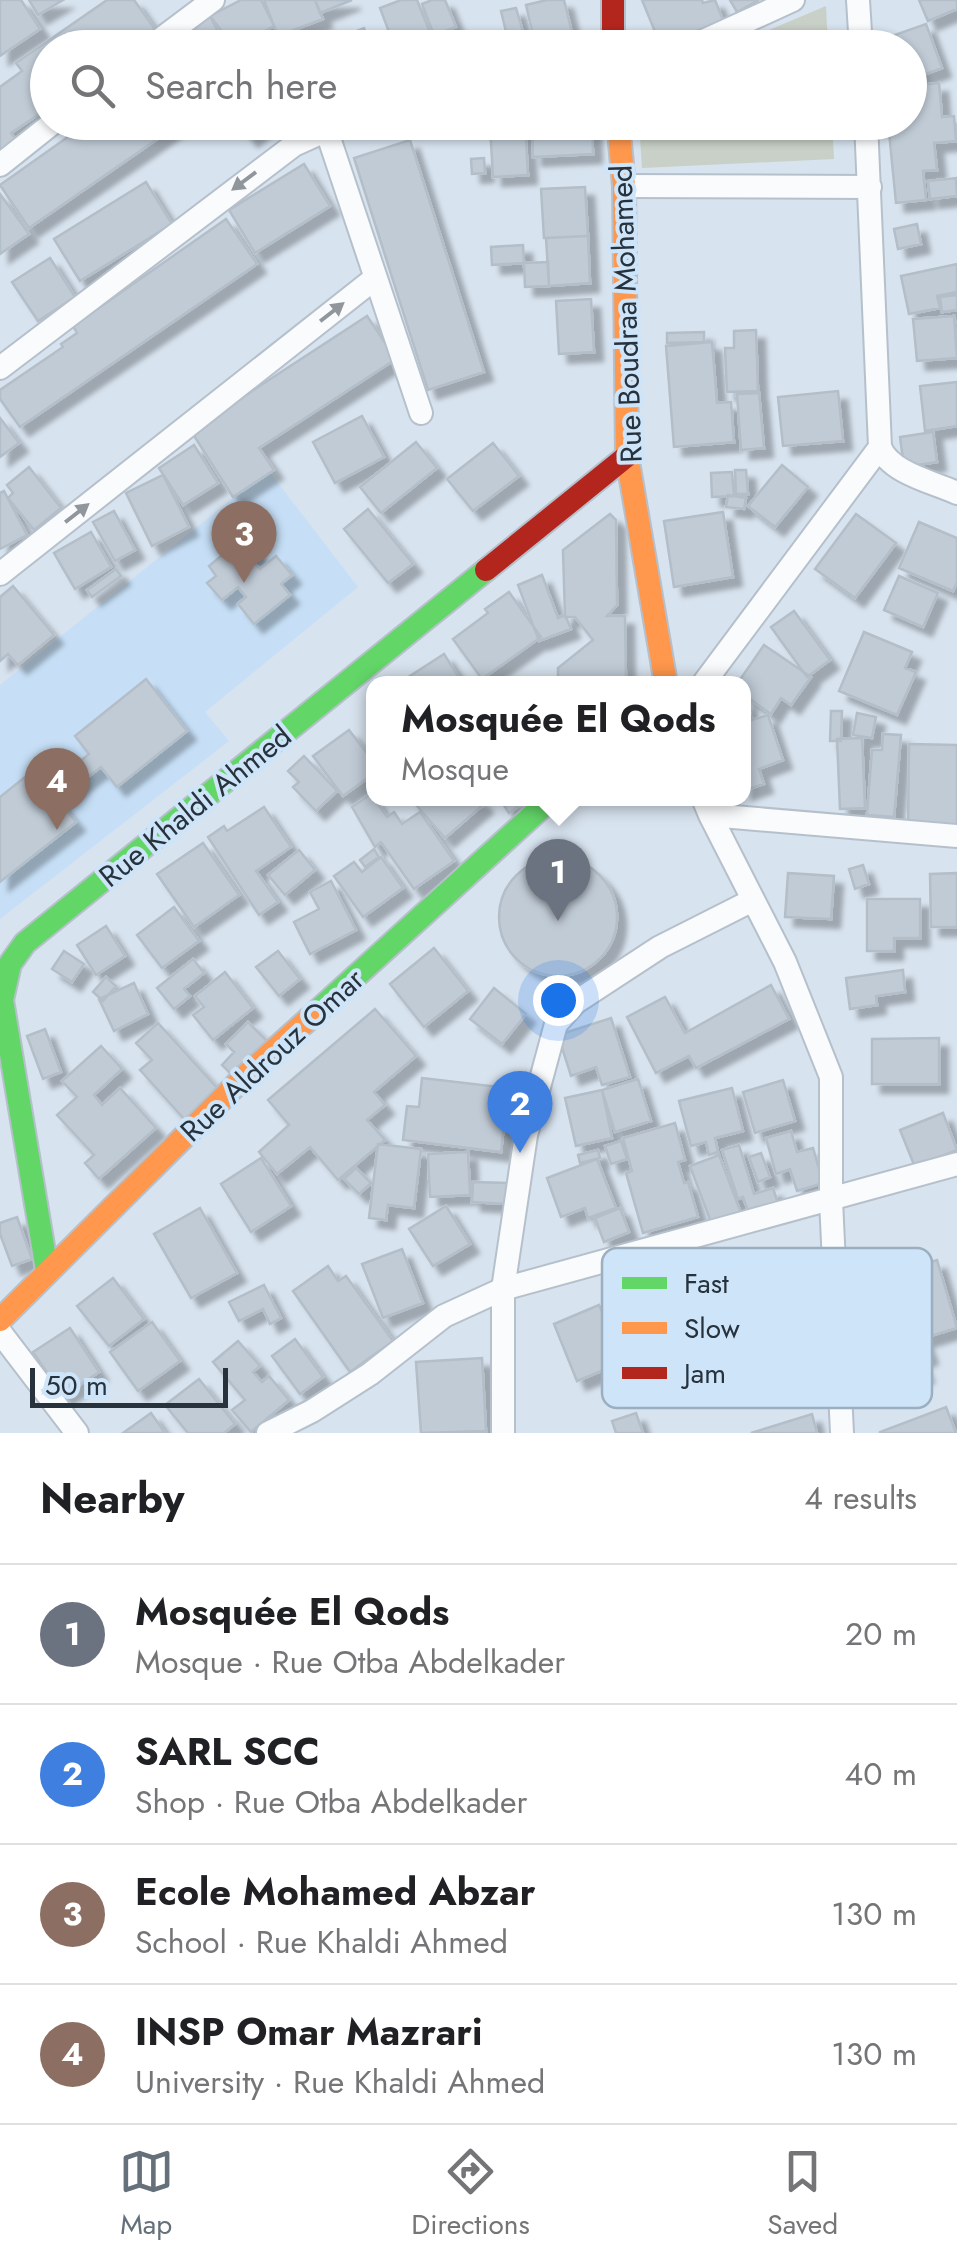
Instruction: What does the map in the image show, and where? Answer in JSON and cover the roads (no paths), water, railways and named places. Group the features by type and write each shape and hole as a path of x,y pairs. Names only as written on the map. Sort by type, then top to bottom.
{"street":[{"path":"173,30 213,0"},
{"path":"613,0 613,30"},
{"path":"727,30 793,0"},
{"path":"858,0 860,30"},
{"path":"0,165 31,140"},
{"path":"0,368 250,177 305,140"},
{"path":"339,140 374,280 421,413"},
{"name":"Rue Boudraa Mohamed","path":"620,140 624,186 627,456 665,676"},
{"path":"867,140 880,447 884,457 901,468 957,493"},
{"path":"624,186 870,187"},
{"path":"0,574 374,280"},
{"path":"709,676 880,447"},
{"name":"Rue Khaldi Ahmed","path":"47,1270 2,1000 10,964 25,943 627,456"},
{"name":"Rue Aldrouz Omar","path":"0,1320 241,1080 543,806"},
{"path":"707,807 957,836"},
{"path":"707,807 785,962 831,1076 833,1248"},
{"path":"503,1433 503,1288 526,1135 556,1024 576,1002 660,947 752,900"},
{"path":"652,1248 957,1164"},
{"path":"268,1433 370,1374 444,1316 503,1288 602,1261"},
{"path":"0,1332 76,1433"},
{"path":"841,1408 842,1433"}],"place":[{"name":"Ecole Mohamed Abzar","path":"244,583"},
{"name":"INSP Omar Mazrari","path":"57,830"},
{"name":"Mosquée El Qods","path":"558,921"},
{"name":"SARL SCC","path":"520,1153"}]}
